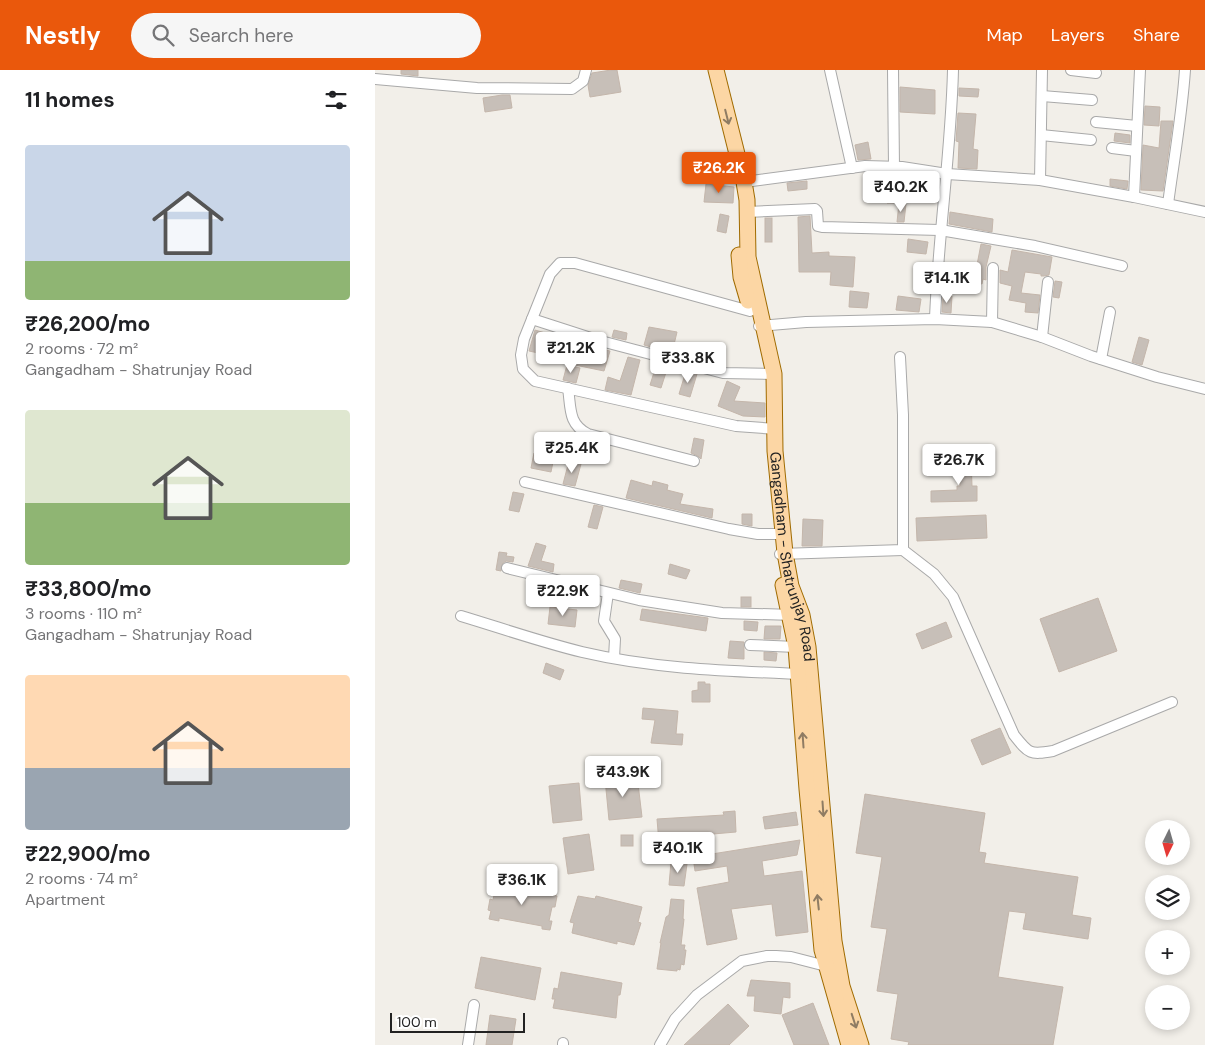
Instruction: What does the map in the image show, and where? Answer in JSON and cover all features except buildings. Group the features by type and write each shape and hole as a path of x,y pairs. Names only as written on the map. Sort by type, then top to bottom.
{"main road":[{"name":"Gangadham - Shatrunjay Road","path":"716,70 739,177 748,257 760,326 772,374 773,428 781,554 791,586 796,615 808,647 804,674"},
{"name":"Gangadham - Shatrunjay Road","path":"743,212 737,240 741,276 750,311 760,326"},
{"name":"Gangadham - Shatrunjay Road","path":"796,615 795,647 804,674 814,788 833,933 832,966 849,1045"},
{"name":"Gangadham - Shatrunjay Road","path":"832,966 842,986 861,1045"}],"street":[{"path":"375,79 477,88 572,89 583,81 587,70"},
{"path":"830,70 852,168"},
{"path":"893,70 894,167"},
{"path":"935,319 940,230 947,174 953,70"},
{"path":"1040,180 1042,70"},
{"path":"1071,70 1096,72"},
{"path":"1134,197 1140,70"},
{"path":"1168,204 1175,146 1183,103 1185,70"},
{"path":"1042,96 1092,100"},
{"path":"1096,122 1137,126"},
{"path":"1041,135 1091,140"},
{"path":"1112,148 1136,150"},
{"path":"739,177 865,166 894,167 947,174 1040,180 1205,212"},
{"path":"743,212 815,209 819,226 822,227 940,230 1035,246 1122,266"},
{"path":"750,311 575,263 560,263 550,274 524,339 521,355 523,369 535,380 568,388 735,426 773,428"},
{"path":"992,322 993,268"},
{"path":"1042,337 1048,282"},
{"path":"1101,359 1109,312"},
{"path":"532,319 597,340 723,373 772,374"},
{"path":"760,326 807,322 935,319 992,322 1042,337 1157,377 1205,389"},
{"path":"900,356 903,415 903,550"},
{"path":"568,388 572,419 579,429 588,434 694,461"},
{"path":"525,482 729,529 758,534 780,534"},
{"path":"781,554 903,550 933,574 953,597 1015,735 1024,748 1035,754 1053,751 1172,702"},
{"path":"507,568 639,600 722,613 796,615"},
{"path":"609,593 604,621 615,639 614,658"},
{"path":"461,616 581,652 614,658 688,669 804,674"},
{"path":"750,645 795,647"},
{"path":"660,1045 675,1019 697,995 742,961 777,956 791,957 832,966"},
{"path":"468,1045 474,1005"}]}
